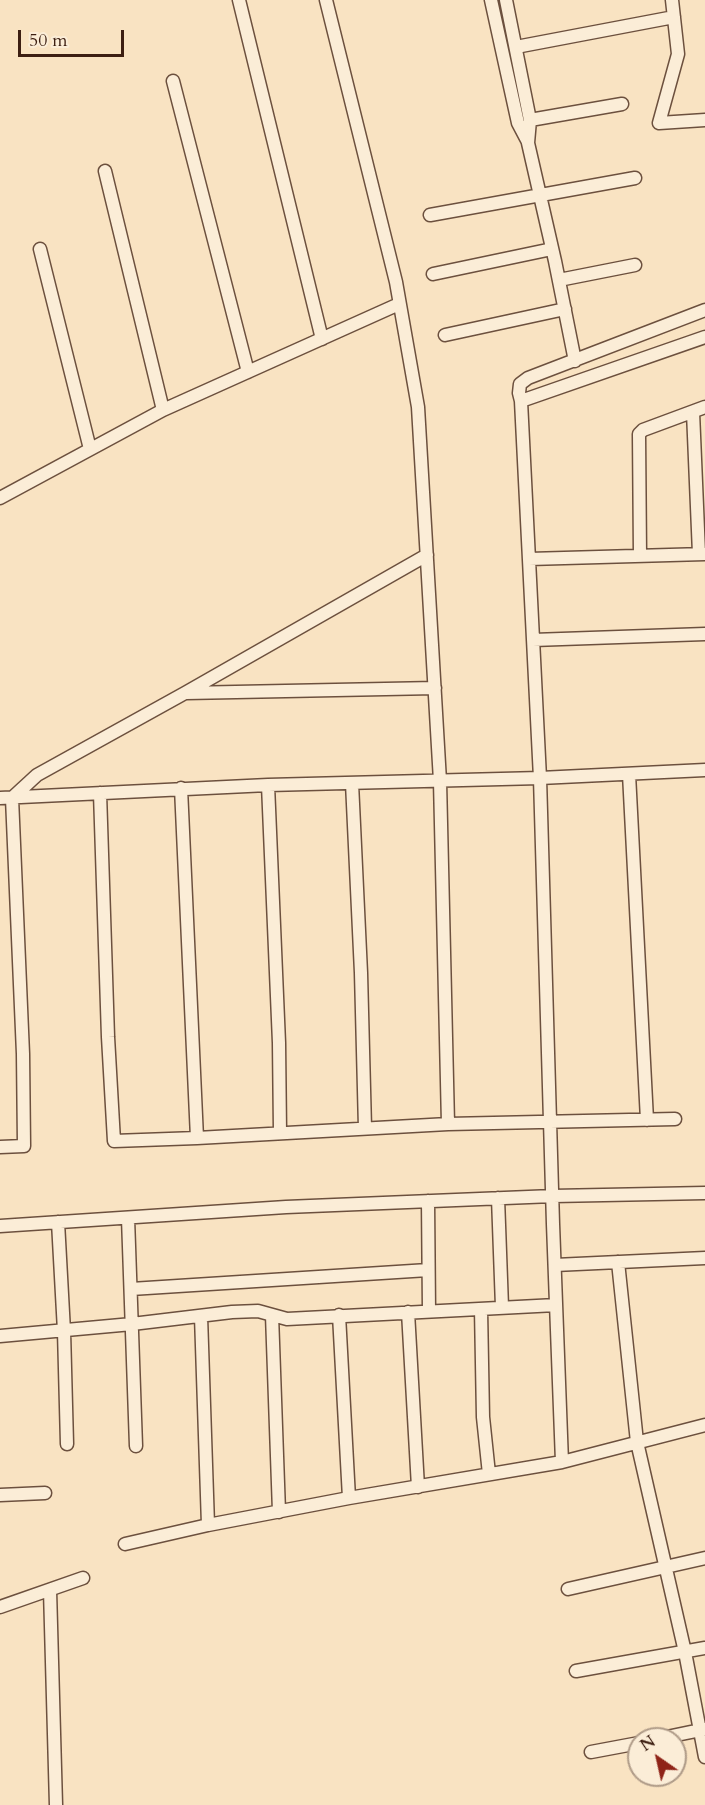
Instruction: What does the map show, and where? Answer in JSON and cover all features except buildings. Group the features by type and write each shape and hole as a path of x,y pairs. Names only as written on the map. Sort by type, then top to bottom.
{"street":[{"path":"239,0 322,339"},
{"path":"326,0 396,282 418,407 440,781 448,1124"},
{"path":"491,0 518,123 528,143 540,194 574,361"},
{"path":"506,0 530,120 528,143"},
{"path":"672,0 678,54 659,123 705,120"},
{"path":"516,47 674,17"},
{"path":"173,81 248,372"},
{"path":"530,120 622,104"},
{"path":"105,171 163,410"},
{"path":"430,215 634,178"},
{"path":"40,249 90,449"},
{"path":"433,274 552,249"},
{"path":"559,280 635,265"},
{"path":"0,498 163,410 399,304"},
{"path":"445,335 565,309"},
{"path":"562,1462 540,778 520,384 528,378 705,310"},
{"path":"521,401 705,337"},
{"path":"640,556 639,434 643,430 705,407"},
{"path":"529,559 702,554 693,412"},
{"path":"6,798 37,775 427,555"},
{"path":"533,640 705,634"},
{"path":"185,693 435,688"},
{"path":"6,798 181,788 540,778 705,770"},
{"path":"629,774 647,1120"},
{"path":"352,783 361,973 365,1128"},
{"path":"268,785 279,1043 280,1132"},
{"path":"181,788 197,1138"},
{"path":"100,793 114,1141 448,1124 675,1119"},
{"path":"0,1147 24,1146 23,1053 6,798"},
{"path":"0,1226 286,1207 552,1196 705,1193"},
{"path":"498,1198 502,1307"},
{"path":"428,1201 429,1311"},
{"path":"128,1218 136,1446"},
{"path":"58,1222 67,1444"},
{"path":"555,1265 705,1258"},
{"path":"618,1262 637,1442 702,1730 705,1757"},
{"path":"130,1289 429,1270"},
{"path":"0,1336 232,1312 258,1311 287,1318 556,1305"},
{"path":"480,1309 483,1417 489,1474"},
{"path":"408,1312 418,1486"},
{"path":"272,1315 279,1512"},
{"path":"201,1316 208,1525"},
{"path":"339,1316 349,1498"},
{"path":"125,1544 208,1525 349,1498 562,1462 705,1425"},
{"path":"0,1495 45,1493"},
{"path":"568,1589 705,1558"},
{"path":"0,1607 83,1578"},
{"path":"50,1590 56,1805"},
{"path":"576,1671 705,1648"},
{"path":"687,1733 702,1730"},
{"path":"591,1752 627,1745"}]}
